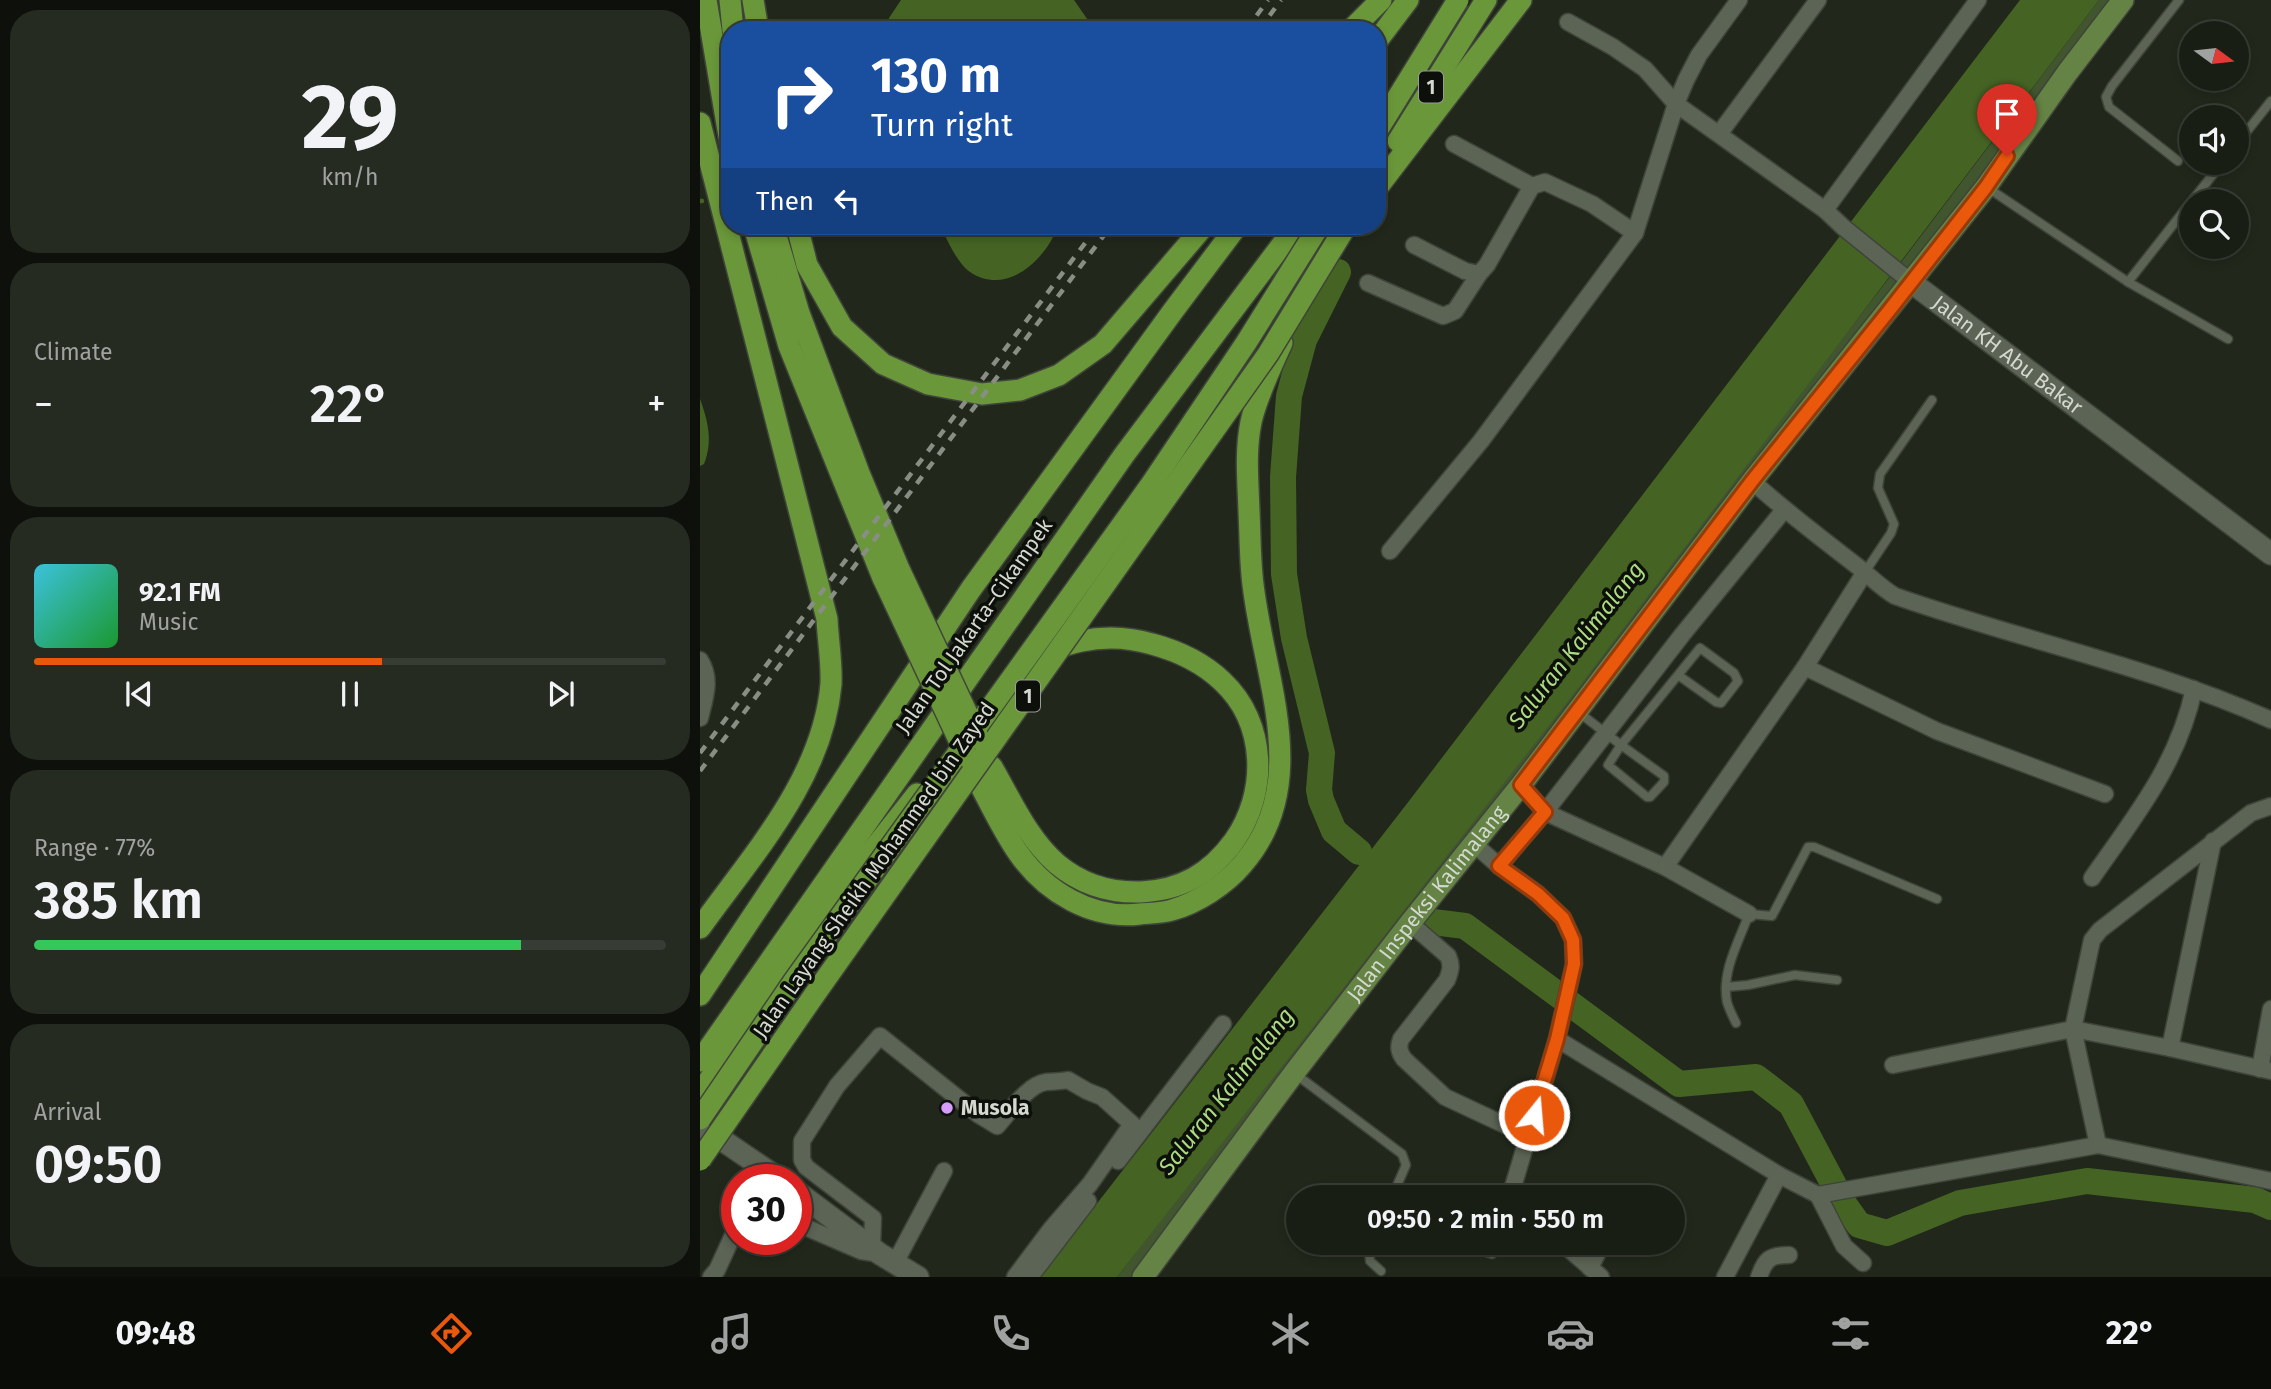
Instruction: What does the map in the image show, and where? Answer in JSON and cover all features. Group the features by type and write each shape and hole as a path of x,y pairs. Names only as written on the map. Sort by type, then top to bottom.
{"highway":[{"path":"706,0 721,89"},
{"path":"730,0 732,21"},
{"path":"753,0 756,21"},
{"path":"1360,21 1381,0"},
{"path":"1386,29 1408,0"},
{"name":"1","path":"1386,116 1458,0"},
{"name":"1","path":"1386,114 1477,0"},
{"name":"1","path":"1386,161 1486,0"},
{"path":"1386,176 1521,0"},
{"path":"700,123 721,205"},
{"path":"700,928 779,820 809,766 822,727 831,683 827,619 729,235"},
{"path":"757,235 789,346 891,574 984,771 1018,852 1034,873 1055,891 1083,907 1131,916 1171,911 1197,900 1221,884 1236,872 1254,851 1274,806 1280,759 1277,709 1252,576 1248,466 1251,421 1274,360 1297,313 1343,235"},
{"path":"776,235 799,313 859,473 891,574"},
{"path":"799,235 807,265 842,327 883,364 928,384 982,394 1020,390 1059,374 1103,344 1196,235"},
{"name":"Jalan Tol Jakarta–Cikampek","path":"700,996 971,589 1230,235"},
{"name":"Jalan Tol Jakarta–Cikampek","path":"700,1061 1124,455 1289,235"},
{"name":"Jalan Layang Sheikh Mohammed bin Zayed","path":"700,1119 802,970 1150,485 1246,343 1313,235"},
{"name":"Jalan Layang Sheikh Mohammed bin Zayed","path":"700,1160 1268,354 1342,235"},
{"path":"700,1093 885,834 1006,682 1047,652 1067,643 1111,637 1149,643 1195,660 1223,682 1241,705 1253,731 1259,757 1255,802 1242,830 1223,856 1191,881 1162,891 1103,890 1077,878 1036,843 984,771"}],"main road":[{"name":"Jalan Inspeksi Kalimalang","path":"1143,1277 1294,1073 1521,785 1575,710 1752,481 1888,312 1906,277 1931,257 1986,187 2123,0"}],"street":[{"path":"1390,551 1481,441 1635,233 1676,104 1699,55 1739,0"},
{"path":"1719,134 1818,0"},
{"path":"1825,210 1978,0"},
{"name":"Jalan KH Abu Bakar","path":"1567,22 1614,47 1645,69 1676,104 1825,210 1906,277 2271,554"},
{"path":"1454,144 1532,186"},
{"path":"1368,283 1443,316 1455,311 1487,265 1532,186 1545,182 1592,204 1635,233"},
{"path":"1414,245 1465,271 1479,274"},
{"path":"1752,481 1784,510 1886,591 1913,602 2194,689 2271,720"},
{"path":"1499,866 1607,735 1682,635 1784,510"},
{"path":"1665,867 1805,667 1865,572"},
{"path":"700,660 705,668 708,686 700,718"},
{"path":"1805,667 1937,731 2105,794"},
{"path":"2092,878 2161,779 2188,718 2194,689"},
{"path":"1521,785 1545,812 1665,867 1749,914"},
{"path":"2098,1145 2073,1029 2092,940 2100,930 2213,841 2251,813 2271,806"},
{"path":"2170,1048 2213,841"},
{"path":"1473,843 1538,894 1563,918 1573,940 1574,964 1557,1039 1514,1185"},
{"path":"1410,923 1448,956 1451,970 1447,980 1401,1039 1399,1052 1445,1097 1507,1126"},
{"path":"1894,1065 2073,1029 2265,1070 2271,1009"},
{"path":"1030,1277 1223,1024"},
{"path":"882,1254 873,1219 806,1167 802,1160 802,1141 837,1087 880,1036 979,1115 997,1126 1030,1088 1047,1081 1056,1083 1068,1080 1102,1097 1132,1124 1090,1184 1051,1229 1015,1277"},
{"path":"1557,1039 1780,1175 1822,1194 2098,1145 2271,1181"},
{"path":"700,1125 757,1164"},
{"path":"882,1254 944,1171"},
{"path":"1724,1277 1780,1175"},
{"path":"1822,1194 1844,1246 1863,1263"},
{"path":"812,1203 918,1277"},
{"path":"812,1230 861,1251 882,1254"},
{"path":"711,1277 724,1255"},
{"path":"1576,1255 1596,1272"},
{"path":"1759,1277 1762,1267 1771,1257 1789,1255"}],"lane":[{"path":"2178,161 2109,107 2106,97 2179,0"},
{"path":"2249,129 2271,101"},
{"path":"2201,189 2212,175"},
{"path":"1986,187 2128,282 2228,339"},
{"path":"2128,282 2179,217"},
{"path":"1865,572 1894,524 1878,488 1880,474 1933,400"},
{"path":"1678,675 1721,703 1736,686 1738,677 1682,635"},
{"path":"1575,710 1607,735 1621,745 1664,776 1664,782 1652,797 1647,797 1609,765 1621,745 1700,648"},
{"path":"1736,1023 1727,1004 1726,987 1729,968 1749,914 1772,916 1804,852 1811,846 1937,899"},
{"path":"1726,987 1795,975 1837,980"},
{"path":"1294,1073 1402,1154 1406,1165 1397,1185"},
{"path":"1369,1255 1370,1261 1381,1271"}],"shaded area":[{"path":"2099,0 2123,0 1888,312 1143,1277 1117,1277 1896,269"}],"water":[{"path":"901,0 1074,0 1089,21 888,21"},
{"name":"Saluran Kalimalang","path":"2020,0 2099,0 1575,692 1117,1277 1040,1277 1409,801"},
{"path":"945,235 1054,235 1035,262 1011,277 998,280 984,279 970,272 953,251"},
{"path":"700,399 709,439 707,456 704,464 700,466"}],"waterway":[{"path":"1338,272 1304,340 1289,396 1283,477 1284,574 1294,638 1322,753 1319,790 1321,800 1334,831 1359,852"},
{"path":"1433,922 1465,926 1679,1084 1756,1077 1791,1104 1844,1204 1859,1225 1887,1233 1960,1203 2087,1181 2255,1200 2271,1207"}],"railway":[{"path":"1253,21 1268,0"},
{"path":"1266,21 1281,0"},
{"path":"700,753 1091,235"},
{"path":"700,771 1104,235"}],"place":[{"name":"Musola","path":"947,1108"}],"route":[{"path":"1534,1115 1557,1039 1574,964 1573,940 1563,918 1538,894 1499,866 1545,812 1521,785 1575,710 1752,481 1986,187 2007,156"}]}
